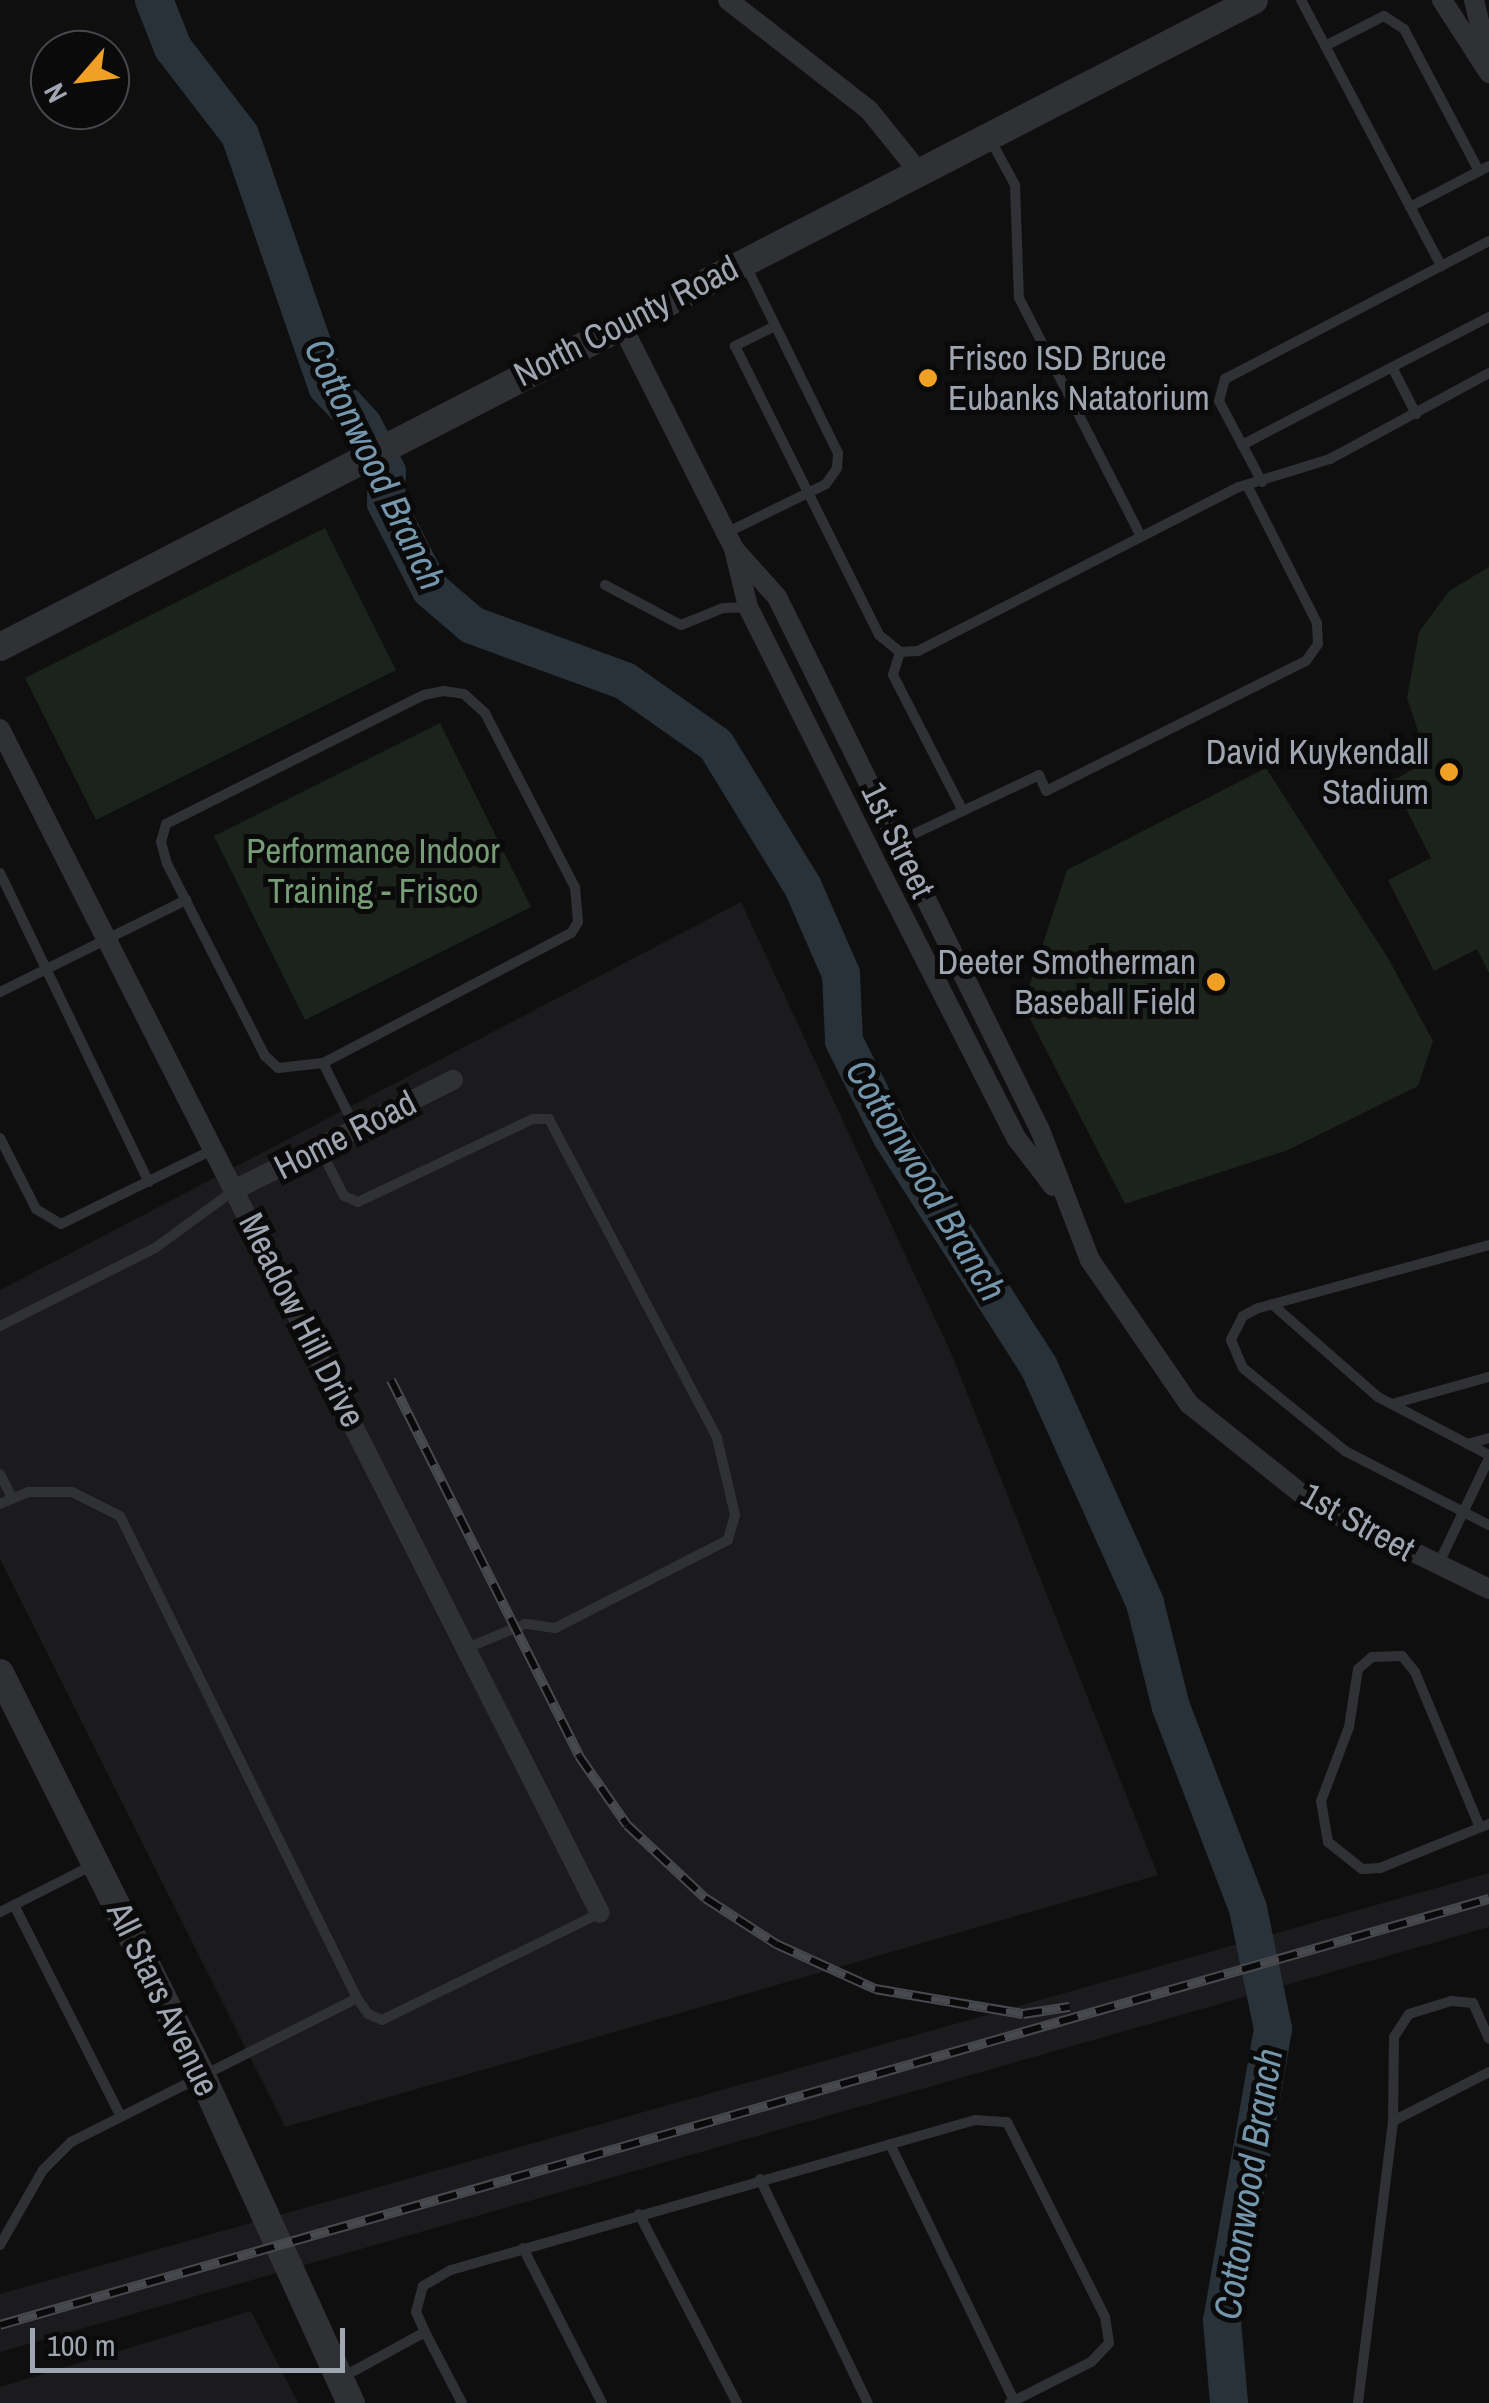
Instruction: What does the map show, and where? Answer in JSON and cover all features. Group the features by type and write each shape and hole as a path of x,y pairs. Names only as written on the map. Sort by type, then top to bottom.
{"street":[{"path":"728,0 869,110 918,172"},
{"name":"North County Road","path":"0,647 1254,0"},
{"path":"1442,0 1489,73"},
{"path":"1474,0 1489,63"},
{"name":"1st Street","path":"621,324 730,541 748,607 872,855 1017,1139 1063,1200"},
{"name":"1st Street","path":"730,541 777,597 1040,1130 1063,1200 1090,1260 1189,1404 1313,1503 1489,1588"},
{"name":"Meadow Hill Drive","path":"0,729 600,1914"},
{"path":"872,855 899,841"},
{"name":"Home Road","path":"236,1189 453,1080"},
{"name":"All Stars Avenue","path":"0,1673 200,2072 321,2327 351,2403"},
{"name":"All Stars Avenue","path":"321,2327 372,2403"}],"lane":[{"path":"1301,0 1441,266"},
{"path":"1326,46 1384,16 1404,29 1484,168 1410,208"},
{"path":"988,136 1014,185 1019,298 1141,536"},
{"path":"1262,482 1219,401 1225,379 1489,241"},
{"path":"730,541 833,478 838,453 744,261"},
{"path":"1242,445 1489,318"},
{"path":"776,326 734,346 878,635 900,652 918,650 1141,536 1248,487 1330,459 1489,373"},
{"path":"1392,367 1416,414"},
{"path":"899,841 1038,776 1046,792 1313,654 1317,623 1248,487"},
{"path":"605,585 681,625 723,608 748,607"},
{"path":"900,652 893,675 963,811"},
{"path":"464,694 477,702 575,886 578,922 571,933 322,1062 288,1070 265,1056 186,900 161,842 173,816 424,695 464,694"},
{"path":"0,872 150,1182"},
{"path":"0,992 186,900"},
{"path":"322,1062 356,1129"},
{"path":"320,1147 344,1196 358,1202 533,1119 549,1118 717,1438 735,1515 728,1540 555,1628 525,1624 467,1648"},
{"path":"0,1138 36,1209 61,1224 215,1149"},
{"path":"0,1326 155,1248 236,1189"},
{"path":"1489,1245 1272,1304 1234,1327 1242,1368 1345,1452 1489,1525"},
{"path":"1272,1304 1392,1404 1489,1457 1438,1566"},
{"path":"1392,1404 1489,1377"},
{"path":"1467,1444 1489,1438"},
{"path":"0,1474 12,1498"},
{"path":"0,1504 12,1498 72,1492 120,1516 368,2014 382,2020 600,1914"},
{"path":"1402,1656 1415,1672 1484,1825 1448,1844 1380,1868 1362,1870 1328,1842 1321,1802 1350,1727 1358,1668 1372,1657 1402,1656"},
{"path":"0,1912 96,1862"},
{"path":"14,1905 120,2116"},
{"path":"0,2245 42,2170 71,2142 200,2072 357,1998"},
{"path":"1358,2403 1393,2121 1394,2037 1409,2014 1451,2001 1473,2003 1489,2038"},
{"path":"1393,2121 1489,2072"},
{"path":"462,2403 416,2312 423,2286 451,2270 760,2179 975,2120 1008,2122 1028,2154 1105,2317 1109,2343 1091,2362 1012,2402 890,2144"},
{"path":"760,2179 868,2403"},
{"path":"639,2214 737,2403"},
{"path":"523,2248 602,2403"},
{"path":"352,2372 424,2332"}],"shaded area":[{"path":"741,902 952,1355 1158,1875 285,2127 0,1559 0,1290"},
{"path":"1489,1873 1489,1927 0,2352 0,2294"},
{"path":"251,2311 298,2403 0,2403 0,2387"}],"green space":[{"path":"325,528 396,670 96,820 25,678"},
{"name":"David Kuykendall Stadium","path":"1489,567 1489,973 1477,949 1434,971 1388,880 1431,858 1392,781 1428,761 1407,698 1419,632 1449,591"},
{"name":"Performance Indoor Training - Frisco","path":"440,723 531,907 305,1020 214,836"},
{"name":"Deeter Smotherman Baseball Field","path":"1266,768 1388,958 1433,1041 1418,1086 1288,1150 1125,1204 1023,1005 1067,870"}],"waterway":[{"name":"Cottonwood Branch","path":"154,0 173,48 240,135 327,386 363,425 387,472 386,503 431,590 472,625 625,681 716,745 803,887 841,974 844,1041 892,1137 1039,1367 1145,1603 1171,1707 1248,1909 1273,2029 1222,2321 1229,2403"}],"railway":[{"path":"391,1380 579,1756 627,1825 705,1898 776,1944 875,1989 1023,2014 1069,2007"},
{"path":"0,2325 1489,1899"}],"place":[{"name":"Frisco ISD Bruce Eubanks Natatorium","path":"928,378"},
{"name":"David Kuykendall Stadium","path":"1449,772"},
{"name":"Deeter Smotherman Baseball Field","path":"1216,982"}]}
